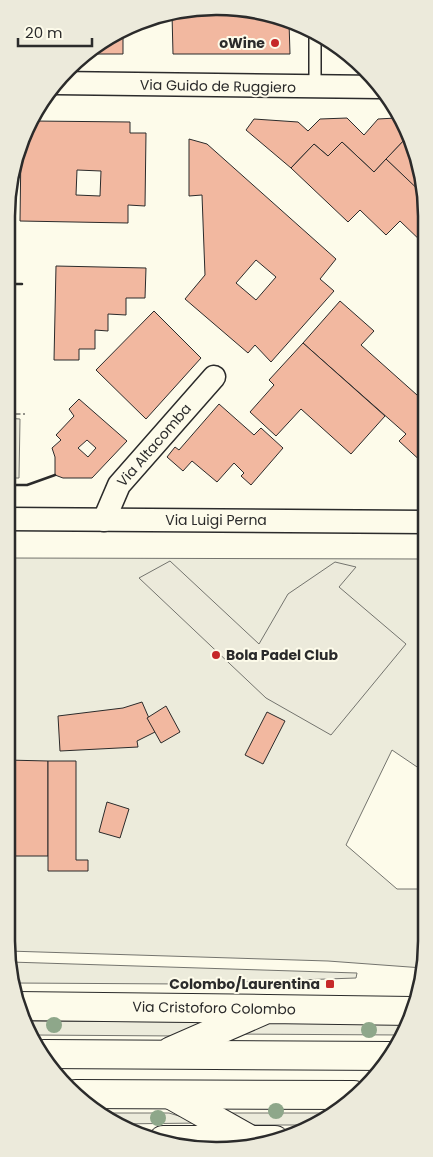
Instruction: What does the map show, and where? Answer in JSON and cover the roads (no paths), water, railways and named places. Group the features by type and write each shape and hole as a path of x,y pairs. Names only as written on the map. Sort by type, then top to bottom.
{"main road":[{"name":"Via Cristoforo Colombo","path":"26,1006 405,1011"},
{"path":"162,1054 267,1009"},
{"path":"50,1054 381,1056"},
{"path":"86,1094 344,1096"},
{"path":"169,1094 258,1138"},
{"path":"190,1140 243,1140"}],"street":[{"name":"Via Guido de Ruggiero","path":"66,83 370,87"},
{"name":"Via Altacomba","path":"104,520 119,484 214,377"},
{"name":"Via Luigi Perna","path":"15,519 418,522"}],"lane":[{"path":"314,40 315,87"}],"place":[{"name":"oWine","path":"275,43"},
{"name":"Bola Padel Club","path":"216,655"},
{"name":"Colombo/Laurentina","path":"330,984"}]}
